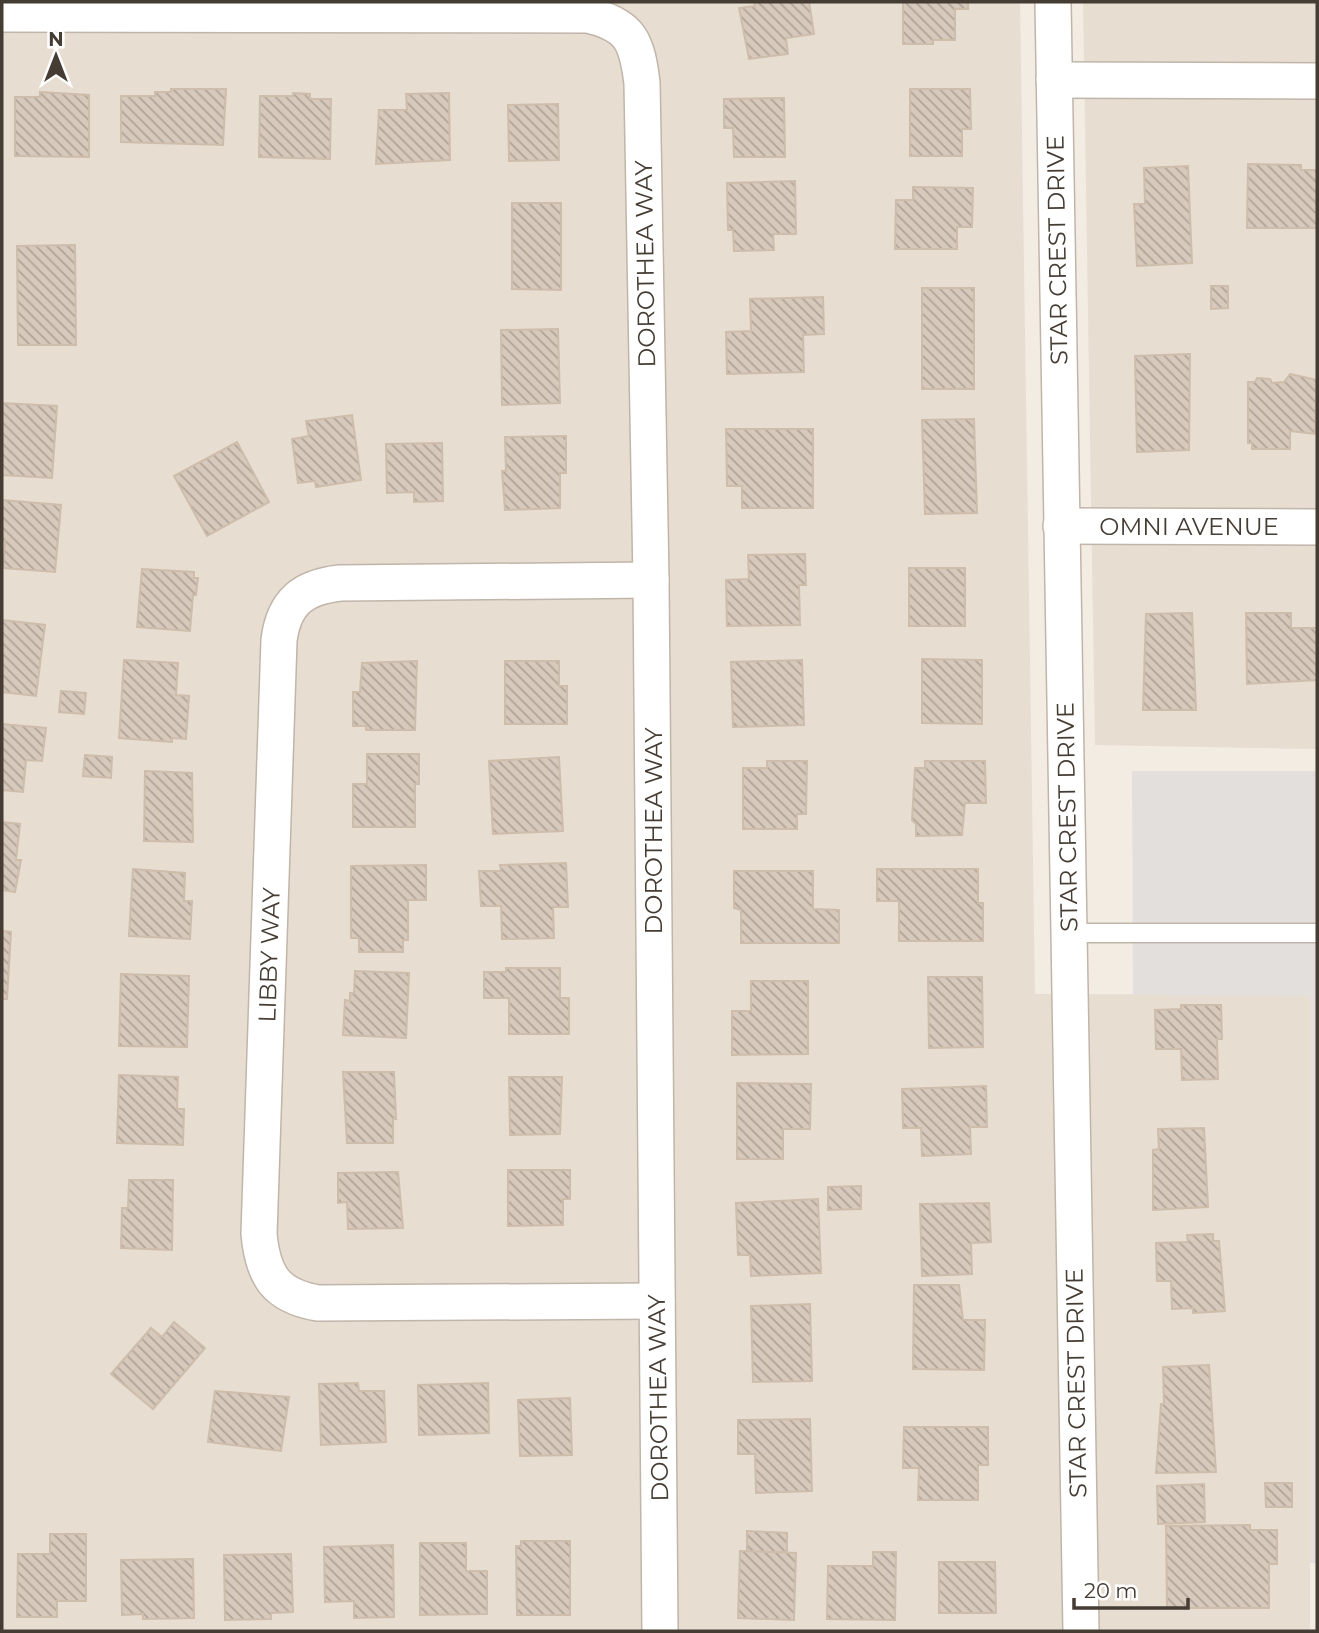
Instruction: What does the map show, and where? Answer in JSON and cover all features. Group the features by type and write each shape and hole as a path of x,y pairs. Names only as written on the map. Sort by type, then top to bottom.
{"street":[{"name":"STAR CREST DRIVE","path":"1053,2 1081,1631"},
{"name":"DOROTHEA WAY","path":"2,14 573,14 616,23 635,43 642,83 651,580 660,1631"},
{"path":"1054,80 1317,81"},
{"name":"OMNI AVENUE","path":"1060,526 1317,527"},
{"name":"LIBBY WAY","path":"651,580 340,583 308,590 295,598 286,609 279,640 259,1234 265,1269 276,1285 288,1295 310,1302 656,1300"}],"lane":[{"path":"1069,933 1317,933"}],"shaded area":[{"path":"2,2 1020,2 1035,994 1310,995 1310,1631 2,1631"},
{"path":"1083,2 1317,2 1317,749 1095,745"},
{"path":"1132,771 1317,771 1317,1563 1310,1563 1310,996 1133,995"}],"building":[{"path":"754,2 809,2 814,34 786,38 788,54 749,59 739,8 755,6"},
{"path":"903,2 968,2 968,9 955,9 955,40 933,40 933,44 903,44"},
{"path":"171,89 226,89 223,145 121,142 121,96 155,96 155,92 171,92"},
{"path":"910,89 970,89 971,129 962,129 962,156 910,156"},
{"path":"40,92 89,95 89,157 15,156 15,97 40,97"},
{"path":"293,93 310,94 310,99 331,99 330,159 259,157 260,96 293,96"},
{"path":"449,93 450,160 376,164 379,110 407,110 406,94"},
{"path":"784,98 785,157 734,157 733,128 724,128 724,99"},
{"path":"558,104 559,160 509,161 508,105"},
{"path":"1248,164 1301,165 1301,170 1317,170 1317,228 1247,228"},
{"path":"1188,166 1192,263 1137,266 1134,204 1145,204 1144,168"},
{"path":"795,181 796,234 773,234 774,250 734,251 733,230 728,230 727,183"},
{"path":"913,187 973,188 972,227 957,227 957,249 895,249 896,200 913,200"},
{"path":"512,203 561,203 561,290 512,289"},
{"path":"75,245 76,345 18,345 17,246"},
{"path":"1211,286 1228,286 1228,308 1211,309"},
{"path":"922,288 974,288 974,389 922,389"},
{"path":"823,297 824,334 803,335 804,372 727,374 726,332 751,331 750,299"},
{"path":"558,329 560,403 502,405 501,330"},
{"path":"1190,354 1189,450 1137,452 1135,356"},
{"path":"1290,374 1317,380 1315,434 1290,431 1290,449 1252,449 1252,443 1248,443 1248,382 1255,382 1257,378 1270,379 1272,383 1284,382"},
{"path":"2,403 57,406 52,478 2,475"},
{"path":"352,415 361,480 316,487 315,481 298,483 292,439 309,436 306,421"},
{"path":"974,419 977,513 925,514 922,420"},
{"path":"726,429 813,429 813,508 742,508 742,486 727,486"},
{"path":"566,436 566,473 560,473 560,508 505,510 502,471 506,471 505,437"},
{"path":"237,442 269,502 207,536 174,476"},
{"path":"442,443 443,501 414,502 414,492 387,493 386,444"},
{"path":"2,500 61,505 55,572 3,568 5,541 2,540"},
{"path":"805,554 806,585 799,585 800,625 727,626 726,580 749,579 748,555"},
{"path":"909,568 965,568 965,626 909,626"},
{"path":"142,569 194,572 194,578 198,578 196,595 193,595 190,631 137,627"},
{"path":"1192,613 1196,710 1143,710 1146,614"},
{"path":"1246,613 1291,613 1291,628 1317,628 1317,680 1247,684"},
{"path":"2,620 45,625 36,696 2,692"},
{"path":"922,659 982,660 982,724 922,723"},
{"path":"124,660 178,663 176,695 189,696 186,739 172,738 172,742 119,738"},
{"path":"802,660 804,725 733,727 731,662"},
{"path":"417,661 415,730 366,730 366,726 353,726 353,692 360,692 362,663"},
{"path":"505,661 559,661 559,686 567,686 567,724 505,724"},
{"path":"61,691 86,693 84,714 59,712"},
{"path":"2,724 46,728 42,761 26,760 23,792 2,790"},
{"path":"367,754 419,754 419,784 415,784 415,827 353,827 353,784 367,784"},
{"path":"85,755 112,757 111,778 83,776"},
{"path":"559,757 563,831 493,834 489,761"},
{"path":"767,761 807,761 806,814 797,814 797,829 743,829 743,768 767,768"},
{"path":"925,761 985,761 986,803 965,803 962,835 916,836 916,824 912,820 915,768 925,768"},
{"path":"145,771 192,773 193,842 144,841"},
{"path":"2,822 20,824 16,860 21,860 15,892 2,890"},
{"path":"566,863 568,907 553,907 554,938 502,939 501,906 481,906 479,871 501,871 500,865"},
{"path":"426,865 426,900 408,900 408,940 403,940 403,952 359,952 359,938 351,938 351,866"},
{"path":"133,869 185,873 184,901 192,901 190,939 129,936"},
{"path":"877,869 978,869 978,903 983,903 983,941 899,941 899,901 877,901"},
{"path":"734,871 813,871 813,909 839,910 839,943 741,943 741,910 734,908"},
{"path":"2,931 11,932 7,999 2,999"},
{"path":"506,968 560,968 560,998 569,998 569,1034 509,1034 509,998 484,998 484,972 506,972"},
{"path":"355,971 409,973 406,1038 343,1035 345,1000 350,1001 350,993 354,993"},
{"path":"121,974 189,976 187,1047 119,1046"},
{"path":"928,977 982,977 983,1047 929,1048"},
{"path":"751,981 808,981 808,1054 732,1055 732,1011 751,1011"},
{"path":"1181,1005 1221,1005 1222,1039 1217,1039 1218,1079 1182,1080 1181,1049 1156,1049 1155,1010 1181,1009"},
{"path":"343,1072 394,1072 396,1119 393,1119 393,1143 347,1143"},
{"path":"119,1075 178,1077 177,1109 184,1109 183,1145 117,1143"},
{"path":"509,1077 562,1077 560,1134 510,1135"},
{"path":"737,1083 811,1084 810,1129 783,1129 783,1159 737,1159"},
{"path":"986,1086 987,1127 970,1127 971,1154 922,1156 921,1128 903,1128 902,1089"},
{"path":"1204,1128 1208,1207 1153,1210 1153,1150 1159,1149 1158,1129"},
{"path":"508,1170 570,1170 570,1199 563,1199 563,1225 508,1226"},
{"path":"398,1172 403,1228 348,1229 347,1202 338,1203 338,1173"},
{"path":"129,1180 173,1180 172,1250 121,1248 122,1208 128,1208"},
{"path":"861,1186 861,1209 828,1210 828,1187"},
{"path":"818,1199 821,1273 751,1276 750,1255 738,1255 736,1203"},
{"path":"989,1203 991,1242 971,1243 972,1274 922,1276 920,1204"},
{"path":"1213,1234 1213,1241 1219,1241 1225,1311 1193,1313 1193,1308 1172,1309 1171,1281 1157,1281 1156,1243 1188,1242 1187,1235"},
{"path":"914,1285 959,1285 963,1320 985,1320 984,1370 913,1369"},
{"path":"810,1304 812,1381 753,1382 751,1306"},
{"path":"174,1322 205,1348 153,1409 111,1374 151,1328 162,1337"},
{"path":"1209,1365 1216,1472 1156,1473 1161,1404 1164,1404 1163,1367"},
{"path":"358,1383 359,1391 384,1391 386,1442 321,1445 319,1384"},
{"path":"488,1383 489,1433 419,1435 418,1385"},
{"path":"215,1391 289,1397 281,1451 208,1442"},
{"path":"570,1398 572,1455 520,1456 518,1400"},
{"path":"810,1419 812,1491 756,1493 755,1454 738,1454 738,1420"},
{"path":"904,1427 988,1427 988,1465 978,1465 978,1500 918,1500 919,1468 903,1468"},
{"path":"1265,1483 1292,1483 1292,1507 1266,1507"},
{"path":"1204,1484 1205,1522 1158,1524 1157,1486"},
{"path":"1250,1525 1250,1530 1277,1530 1277,1564 1269,1564 1269,1608 1167,1608 1166,1526"},
{"path":"747,1531 787,1533 787,1552 747,1552"},
{"path":"50,1534 86,1534 86,1601 57,1601 57,1617 17,1617 18,1554 50,1554"},
{"path":"521,1541 570,1541 570,1615 517,1615 516,1546 521,1546"},
{"path":"420,1543 466,1543 466,1571 487,1571 487,1614 420,1615"},
{"path":"393,1545 394,1617 354,1618 354,1601 325,1602 324,1547"},
{"path":"740,1551 796,1553 794,1620 738,1618"},
{"path":"873,1552 896,1552 895,1620 827,1619 828,1566 873,1566"},
{"path":"291,1554 293,1612 271,1613 271,1619 225,1620 224,1555"},
{"path":"193,1559 194,1618 143,1619 143,1614 122,1615 121,1560"},
{"path":"939,1562 995,1562 996,1613 939,1613"}]}
